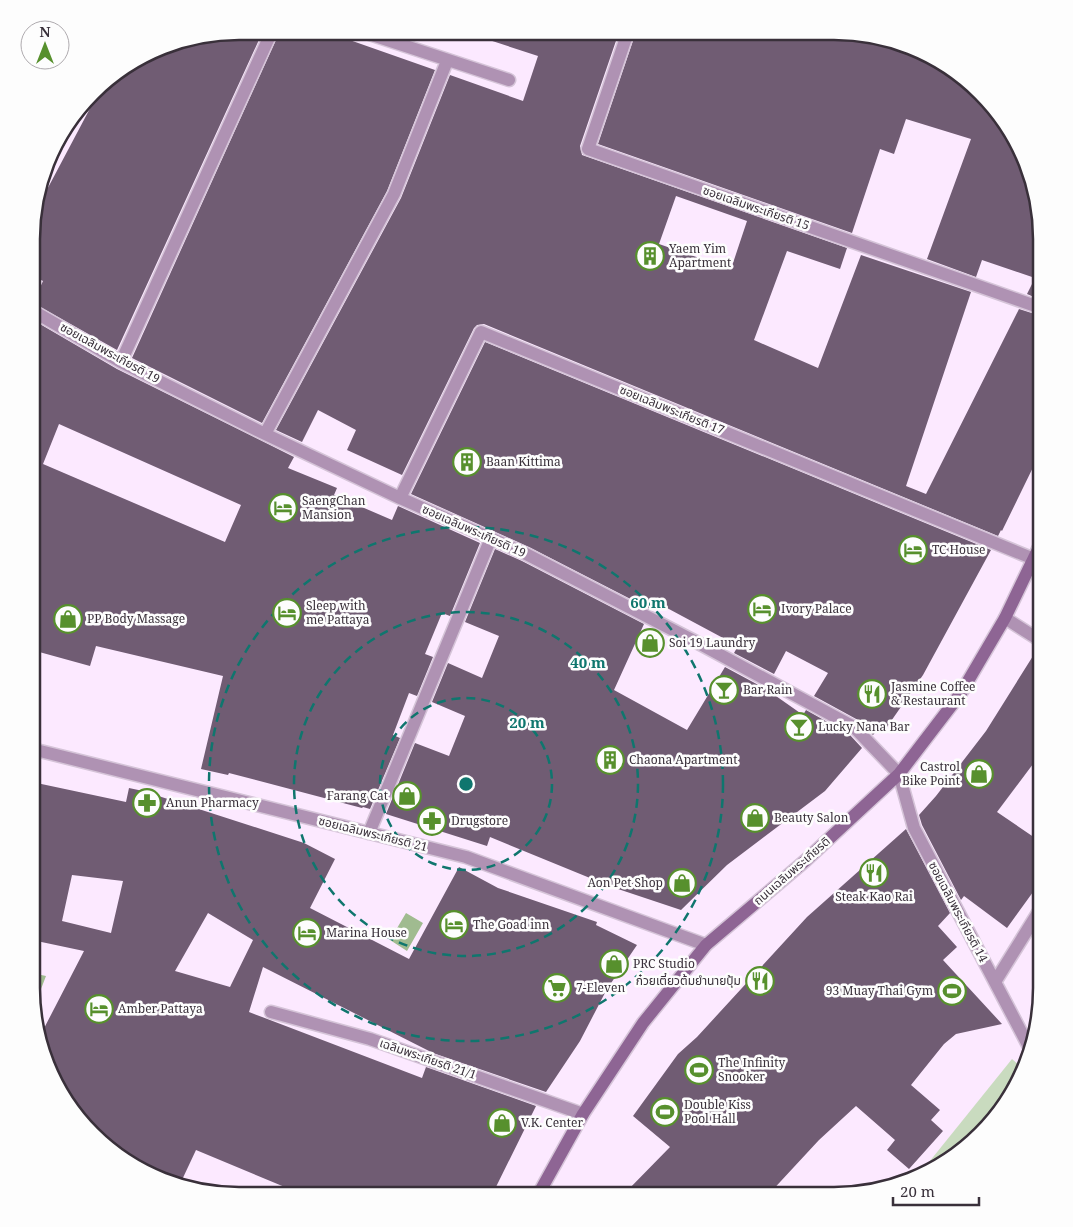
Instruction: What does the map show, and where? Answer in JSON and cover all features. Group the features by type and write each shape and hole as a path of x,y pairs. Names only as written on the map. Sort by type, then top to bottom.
{"main road":[{"name":"ถนนเฉลิมพระเกียรติ","path":"542,1187 583,1114 653,1009 706,945 805,861 899,774 961,693 1005,618 1033,561"}],"street":[{"path":"121,362 268,40"},
{"path":"386,40 509,80"},
{"name":"ซอยเฉลิมพระเกียรติ 15","path":"625,40 588,150 1033,305"},
{"path":"266,434 394,194 448,61"},
{"name":"ซอยเฉลิมพระเกียรติ 19","path":"40,315 121,362 400,498 526,554 702,645 854,728 899,774"},
{"name":"ซอยเฉลิมพระเกียรติ 17","path":"400,498 481,332 1033,559"},
{"path":"369,833 491,538"},
{"path":"1005,618 1033,636"},
{"name":"ซอยเฉลิมพระเกียรติ 21","path":"40,751 466,857 706,945"},
{"name":"ซอยเฉลิมพระเกียรติ 14","path":"899,774 914,828 1026,1041"},
{"path":"995,982 1033,921"},
{"name":"เฉลิมพระเกียรติ 21/1","path":"271,1012 370,1039 583,1114"}],"shaded area":[{"path":"406,913 423,923 407,951 390,940"},
{"path":"40,975 46,976 40,992"},
{"path":"1012,1059 1018,1064 1013,1076 1000,1099 984,1119 945,1154 928,1164"}],"building":[{"path":"226,40 259,40 117,350 40,307 40,288 43,281 40,280 40,226 46,192 92,105 128,73 151,60 187,47"},
{"path":"276,40 350,40 435,70 387,191 262,423 132,358"},
{"path":"489,40 616,40 580,146 582,155 847,248 840,269 787,251 754,340 818,368 861,255 971,292 906,486 926,494 1019,309 1033,313 1033,467 998,536 484,324 477,325 474,328 402,475 347,450 356,430 318,410 302,442 276,430 401,198 450,75 523,101 538,56","holes":["676,196 747,221 731,269 659,244"]},
{"path":"633,40 847,40 886,47 922,60 945,73 975,98 1000,128 1018,163 1029,200 1033,226 1033,277 982,260 976,277 927,259 971,139 906,119 894,154 880,149 852,233 598,144"},
{"path":"1033,282 1033,297 1027,294"},
{"path":"40,324 117,369 294,457 288,468 337,488 334,495 392,520 398,506 480,543 450,616 442,613 425,654 433,657 417,696 409,693 393,735 400,738 370,809 229,773 228,775 201,769 223,676 96,646 90,666 40,652","holes":["59,424 241,505 225,542 43,464"]},
{"path":"485,342 991,550 923,675 887,727 882,725 873,735 858,720 814,696 828,673 786,651 774,674 734,653 738,646 654,601 650,609 529,547 411,494"},
{"path":"495,549 644,624 614,690 687,730 725,667 766,689 803,715 806,710 849,734 862,748 825,791 727,865 681,910 612,887 490,837 487,846 386,814 415,743 449,756 465,716 432,702 448,663 482,678 499,636 465,622"},
{"path":"1033,656 1033,764 997,812 1033,837 1033,892 1007,928 964,896 961,900 922,825 919,815 986,731"},
{"path":"40,784 126,802 129,788 143,791 304,843 335,859 310,908 409,959 459,867 498,888 597,922 596,925 637,945 607,989 580,1041 546,1092 433,1053 263,967 249,1012 422,1078 426,1067 536,1106 496,1187 285,1187 196,1150 183,1179 151,1167 128,1154 98,1129 73,1099 55,1064 44,1028 84,951 40,942","holes":["72,875 123,881 111,933 62,921","208,913 253,940 230,987 175,971"]},
{"path":"906,829 950,913 938,926 957,947 943,960 1002,1024 956,1034 944,1044 911,1085 940,1110 931,1120 943,1131 909,1169 887,1150 895,1140 856,1106 819,1140 775,1187 631,1187 670,1147 633,1116 678,1054 697,1037 807,917"}],"place":[{"name":"Yaem Yim Apartment","path":"650,256"},
{"name":"Baan Kittima","path":"467,462"},
{"name":"SaengChan Mansion","path":"283,508"},
{"name":"TC House","path":"913,550"},
{"name":"Ivory Palace","path":"762,609"},
{"name":"Sleep with me Pattaya","path":"287,613"},
{"name":"PP Body Massage","path":"68,619"},
{"name":"Soi 19 Laundry","path":"650,643"},
{"name":"Bar Rain","path":"724,690"},
{"name":"Jasmine Coffee & Restaurant","path":"872,694"},
{"name":"Lucky Nana Bar","path":"799,727"},
{"name":"Chaona Apartment","path":"610,760"},
{"name":"Castrol Bike Point","path":"979,774"},
{"name":"Farang Cat","path":"407,796"},
{"name":"Anun Pharmacy","path":"147,803"},
{"name":"Beauty Salon","path":"755,818"},
{"name":"Drugstore","path":"432,821"},
{"name":"Steak Kao Rai","path":"874,873"},
{"name":"Aon Pet Shop","path":"682,883"},
{"name":"The Goad inn","path":"454,925"},
{"name":"Marina House","path":"307,933"},
{"name":"PRC Studio","path":"614,964"},
{"name":"ก๋วยเตี๋ยวต้มยำนายปุ้ม","path":"760,981"},
{"name":"7-Eleven","path":"557,988"},
{"name":"93 Muay Thai Gym","path":"952,991"},
{"name":"Amber Pattaya","path":"99,1009"},
{"name":"The Infinity Snooker","path":"699,1070"},
{"name":"Double Kiss Pool Hall","path":"665,1112"},
{"name":"V.K. Center","path":"502,1123"}]}
